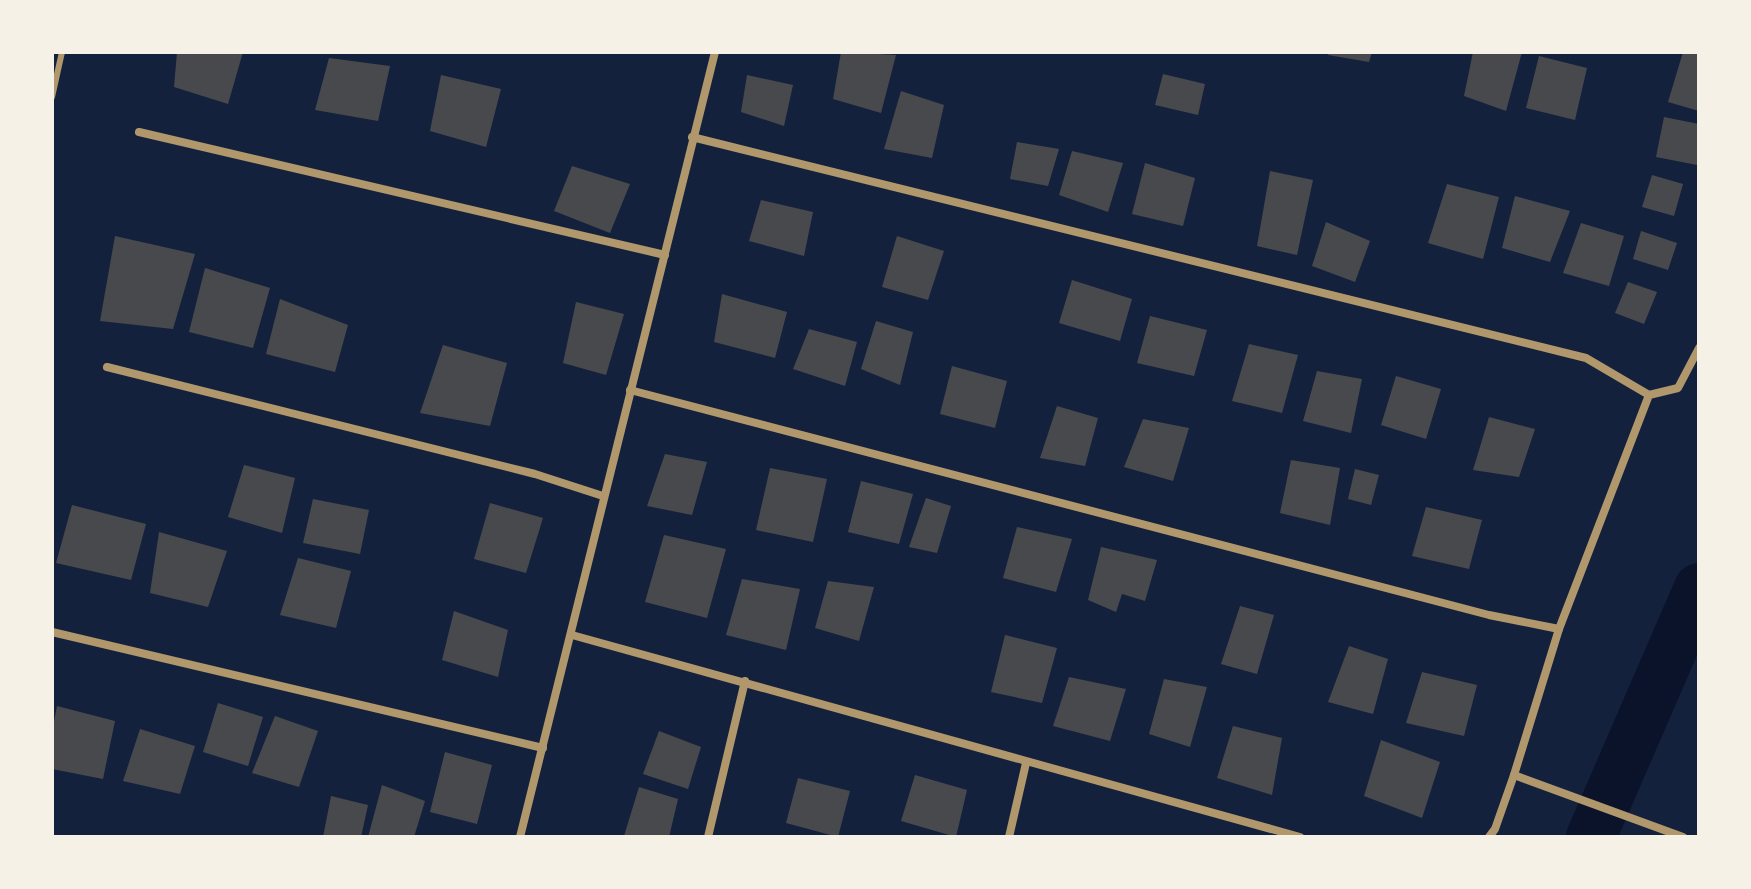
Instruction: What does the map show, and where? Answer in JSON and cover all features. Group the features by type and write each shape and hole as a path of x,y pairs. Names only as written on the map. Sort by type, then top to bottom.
{"street":[{"path":"520,837 715,52"},
{"path":"139,132 665,255"},
{"path":"692,137 1586,358 1649,395 1678,388 1699,348"},
{"path":"107,367 535,474 603,496"},
{"path":"630,390 1489,615 1559,629"},
{"path":"1489,837 1495,829 1514,775 1559,629 1649,395"},
{"path":"52,632 543,748"},
{"path":"572,635 1300,837"},
{"path":"708,837 745,681"},
{"path":"1009,837 1026,763"},
{"path":"1514,775 1683,837"}],"lane":[{"path":"52,97 62,52"}],"building":[{"path":"177,52 243,52 228,104 174,87"},
{"path":"841,52 896,55 881,113 833,99"},
{"path":"1329,52 1372,52 1369,62 1328,55"},
{"path":"1473,52 1522,52 1506,111 1464,96"},
{"path":"1683,52 1699,54 1699,111 1668,102"},
{"path":"1539,56 1587,68 1575,120 1526,108"},
{"path":"329,58 390,66 378,121 315,110"},
{"path":"1163,74 1205,84 1198,115 1155,105"},
{"path":"441,75 501,89 486,147 430,131"},
{"path":"747,75 793,85 784,126 741,112"},
{"path":"901,91 944,105 932,158 884,149"},
{"path":"1664,117 1699,124 1697,165 1656,157"},
{"path":"1017,142 1059,149 1048,186 1010,179"},
{"path":"1072,151 1123,163 1108,212 1059,195"},
{"path":"1145,163 1195,178 1183,226 1132,214"},
{"path":"572,166 630,184 610,233 554,211"},
{"path":"1270,171 1313,180 1297,255 1257,246"},
{"path":"1652,175 1683,184 1674,216 1642,207"},
{"path":"1447,184 1499,197 1483,259 1428,243"},
{"path":"1515,196 1570,211 1550,262 1502,248"},
{"path":"761,200 813,212 804,256 749,241"},
{"path":"1326,222 1370,241 1355,282 1312,266"},
{"path":"1581,223 1624,236 1609,286 1563,273"},
{"path":"1641,231 1677,243 1668,270 1633,259"},
{"path":"115,236 195,254 173,329 100,321"},
{"path":"897,236 944,251 928,300 882,287"},
{"path":"205,268 270,288 253,348 189,332"},
{"path":"1072,280 1132,299 1120,341 1059,323"},
{"path":"1628,282 1657,292 1644,324 1615,313"},
{"path":"722,294 787,312 775,358 714,342"},
{"path":"280,299 348,325 335,372 266,354"},
{"path":"576,302 624,314 606,375 563,363"},
{"path":"1150,316 1207,330 1194,376 1137,363"},
{"path":"876,321 913,332 900,385 861,369"},
{"path":"809,329 857,342 845,386 793,369"},
{"path":"1249,344 1298,355 1282,413 1232,401"},
{"path":"443,345 507,363 490,426 420,413"},
{"path":"952,366 1007,381 995,428 940,414"},
{"path":"1317,371 1362,379 1351,433 1303,421"},
{"path":"1396,376 1441,389 1426,439 1381,425"},
{"path":"1057,406 1098,418 1085,466 1040,458"},
{"path":"1489,417 1535,429 1519,477 1473,470"},
{"path":"1143,419 1189,428 1173,481 1124,467"},
{"path":"665,454 707,462 692,515 647,506"},
{"path":"1291,460 1340,468 1330,525 1280,513"},
{"path":"244,465 295,478 282,533 228,517"},
{"path":"770,468 827,479 813,542 756,530"},
{"path":"1355,469 1379,475 1371,505 1348,499"},
{"path":"861,481 913,494 899,544 848,532"},
{"path":"926,498 951,506 937,553 909,547"},
{"path":"313,499 369,510 360,554 303,543"},
{"path":"490,503 543,518 526,573 474,559"},
{"path":"72,505 146,524 131,580 56,563"},
{"path":"1426,507 1482,520 1469,569 1412,556"},
{"path":"1017,527 1072,539 1056,592 1003,578"},
{"path":"159,532 227,551 208,607 150,593"},
{"path":"664,535 726,549 707,618 645,602"},
{"path":"1101,547 1157,560 1145,601 1122,594 1116,612 1088,600"},
{"path":"298,558 351,571 336,628 280,615"},
{"path":"742,579 800,589 786,650 726,635"},
{"path":"828,581 874,587 859,641 815,628"},
{"path":"1240,606 1274,615 1257,674 1221,664"},
{"path":"454,611 508,630 498,677 442,660"},
{"path":"1005,635 1057,648 1042,703 991,692"},
{"path":"1349,646 1388,659 1373,714 1328,702"},
{"path":"1422,672 1477,685 1464,736 1406,723"},
{"path":"1069,677 1126,689 1110,741 1053,726"},
{"path":"1164,679 1207,687 1190,747 1149,734"},
{"path":"218,703 263,717 248,766 203,752"},
{"path":"57,706 115,721 103,779 52,769 52,732"},
{"path":"275,716 318,731 299,787 252,773"},
{"path":"1233,726 1282,738 1272,795 1217,778"},
{"path":"140,729 195,746 180,794 123,781"},
{"path":"659,731 701,747 688,789 643,774"},
{"path":"1381,740 1440,762 1422,818 1364,796"},
{"path":"445,752 492,765 477,824 430,812"},
{"path":"915,775 967,790 956,837 901,821"},
{"path":"798,778 850,791 838,837 786,823"},
{"path":"382,785 425,801 414,837 368,837"},
{"path":"639,787 678,799 669,837 624,836"},
{"path":"331,796 368,805 361,837 323,837"}],"waterway":[{"path":"1591,837 1699,588"}]}
